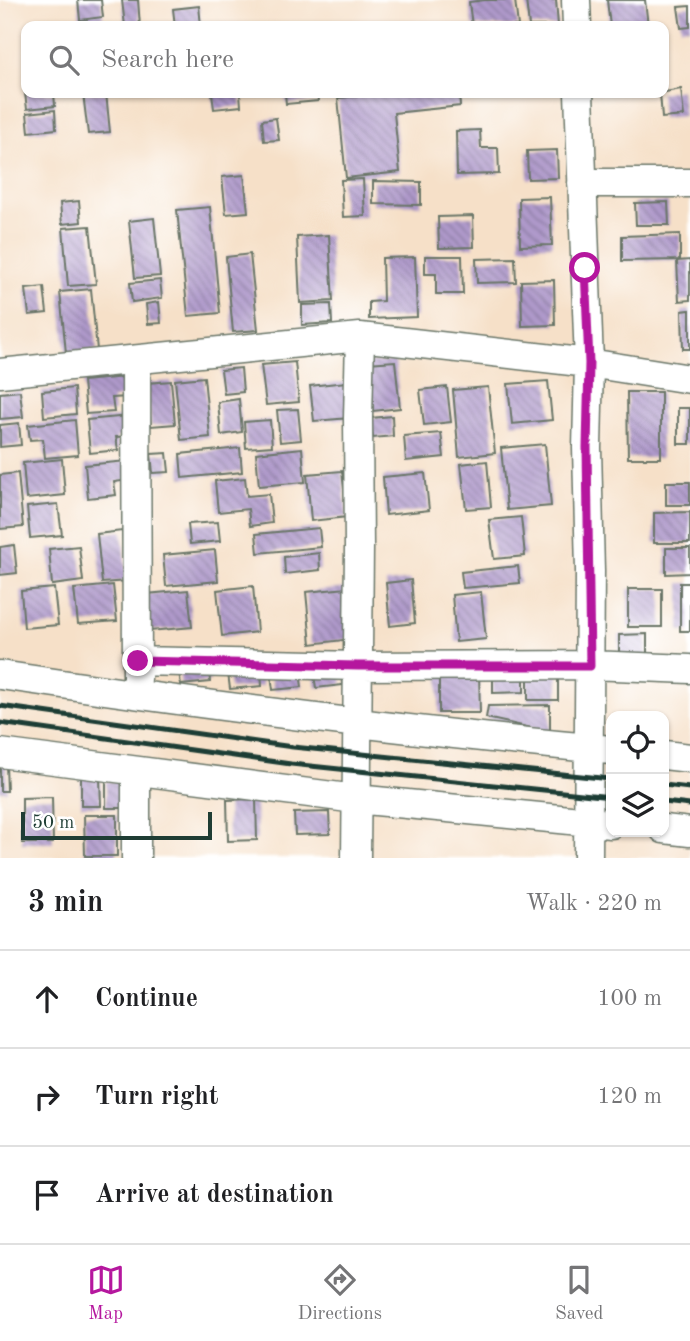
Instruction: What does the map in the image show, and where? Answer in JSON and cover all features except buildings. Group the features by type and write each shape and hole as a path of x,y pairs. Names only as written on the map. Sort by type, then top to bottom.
{"street":[{"path":"576,0 577,21"},
{"path":"579,98 589,363 587,447 590,666 600,749 600,823 588,858"},
{"path":"582,183 690,183"},
{"path":"356,858 360,337"},
{"path":"0,373 360,337 589,363 690,379"},
{"path":"136,360 137,695"},
{"path":"138,661 690,669"},
{"path":"0,675 358,724 600,749"},
{"path":"0,753 356,799 600,823"},
{"path":"669,756 690,758"},
{"path":"136,771 136,858"},
{"path":"669,830 690,832"}],"railway":[{"path":"0,706 293,747 606,778"},
{"path":"0,723 291,764 606,796"},
{"path":"669,786 690,788"},
{"path":"669,803 690,805"}],"route":[{"path":"138,661 358,666 590,666 587,447 589,363 585,268"}]}
